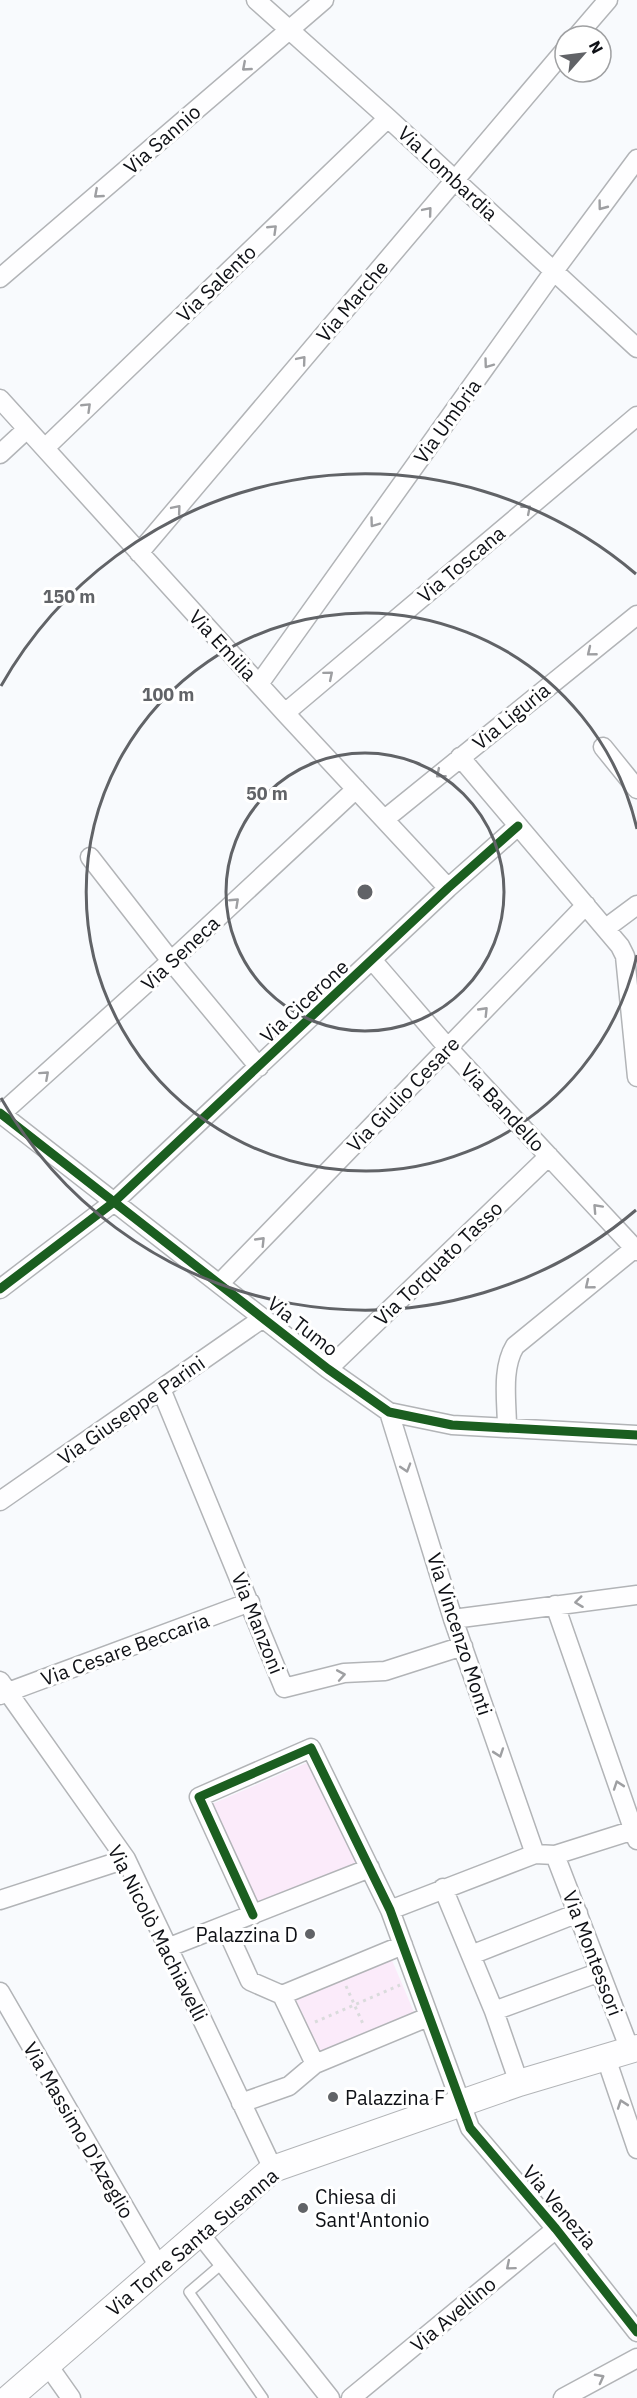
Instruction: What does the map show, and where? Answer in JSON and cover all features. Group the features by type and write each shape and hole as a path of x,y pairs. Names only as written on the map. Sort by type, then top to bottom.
{"main road":[{"name":"Via Torre Santa Susanna","path":"9,2398 273,2169 519,2083 624,2052"}],"street":[{"name":"Via Lombardia","path":"256,0 388,118 637,348"},
{"name":"Via Sannio","path":"0,278 324,0"},
{"path":"587,24 608,0"},
{"name":"Via Marche","path":"139,553 553,64"},
{"name":"Via Salento","path":"45,448 388,118"},
{"name":"Via Umbria","path":"259,684 554,271 637,159"},
{"name":"Via Emilia","path":"0,399 285,713 448,888"},
{"name":"Via Toscana","path":"285,713 637,416"},
{"path":"0,454 27,429"},
{"name":"Via Liguria","path":"386,819 637,615"},
{"path":"603,747 637,789"},
{"path":"460,757 620,946 625,956 637,1074"},
{"name":"Via Seneca","path":"1,1114 171,961 356,789"},
{"name":"Via Cicerone","path":"0,1289 114,1202 373,961 448,888 518,826"},
{"path":"90,857 259,1068"},
{"name":"Via Giulio Cesare","path":"220,1283 586,905"},
{"path":"606,928 637,905"},
{"name":"Via Bandello","path":"373,961 448,1048 636,1250"},
{"name":"Via Tumo","path":"1,1114 328,1369 389,1412 452,1425 637,1435"},
{"name":"Via Torquato Tasso","path":"328,1369 549,1156"},
{"path":"507,1428 507,1373 509,1356 515,1346 636,1250"},
{"name":"Via Giuseppe Parini","path":"0,1501 263,1318"},
{"name":"Via Manzoni","path":"161,1389 284,1688 344,1673 385,1671 463,1646"},
{"name":"Via Vincenzo Monti","path":"389,1412 453,1619 535,1854"},
{"path":"453,1619 637,1594"},
{"name":"Via Cesare Beccaria","path":"3,1689 250,1602"},
{"path":"390,1910 535,1854 555,1855 636,1833 555,1605"},
{"name":"Via Nicolò Machiavelli","path":"3,1689 126,1859 273,2169"},
{"name":"Via Venezia","path":"253,1915 199,1797 311,1748 390,1910 470,2128 556,2229 637,2332"},
{"name":"Via Montessori","path":"555,1855 600,1972 624,2052 637,2149"},
{"path":"0,1900 126,1859"},
{"path":"167,1948 370,1868"},
{"path":"443,1888 494,2011 519,2083"},
{"path":"471,1955 578,1913"},
{"path":"225,1926 250,1981 282,1995 315,2064"},
{"path":"282,1995 403,1945"},
{"path":"494,2011 600,1972"},
{"name":"Via Massimo D'Azeglio","path":"0,1992 159,2267"},
{"path":"241,2103 289,2086 315,2064 428,2016"},
{"name":"Via Avellino","path":"351,2398 556,2229"},
{"path":"200,2234 330,2398"},
{"path":"563,2398 637,2358"},
{"path":"47,2364 71,2398"}],"lane":[{"path":"223,2263 189,2292 263,2398"}],"path":[{"path":"339,1971 370,2041"},
{"path":"307,2025 402,1985"}],"shaded area":[{"path":"311,1761 360,1861 254,1904 212,1804"},
{"path":"391,1958 414,2012 320,2054 296,2000"}],"cycle path":[{"path":"0,1289 114,1202 448,888 518,826"},
{"path":"0,1113 328,1369 389,1412 452,1425 637,1435"},
{"path":"253,1915 199,1797 311,1748 390,1910 470,2128 556,2229 637,2332"}],"place":[{"name":"Palazzina D","path":"310,1934"},
{"name":"Palazzina F","path":"333,2097"},
{"name":"Chiesa di Sant'Antonio","path":"303,2208"}]}
